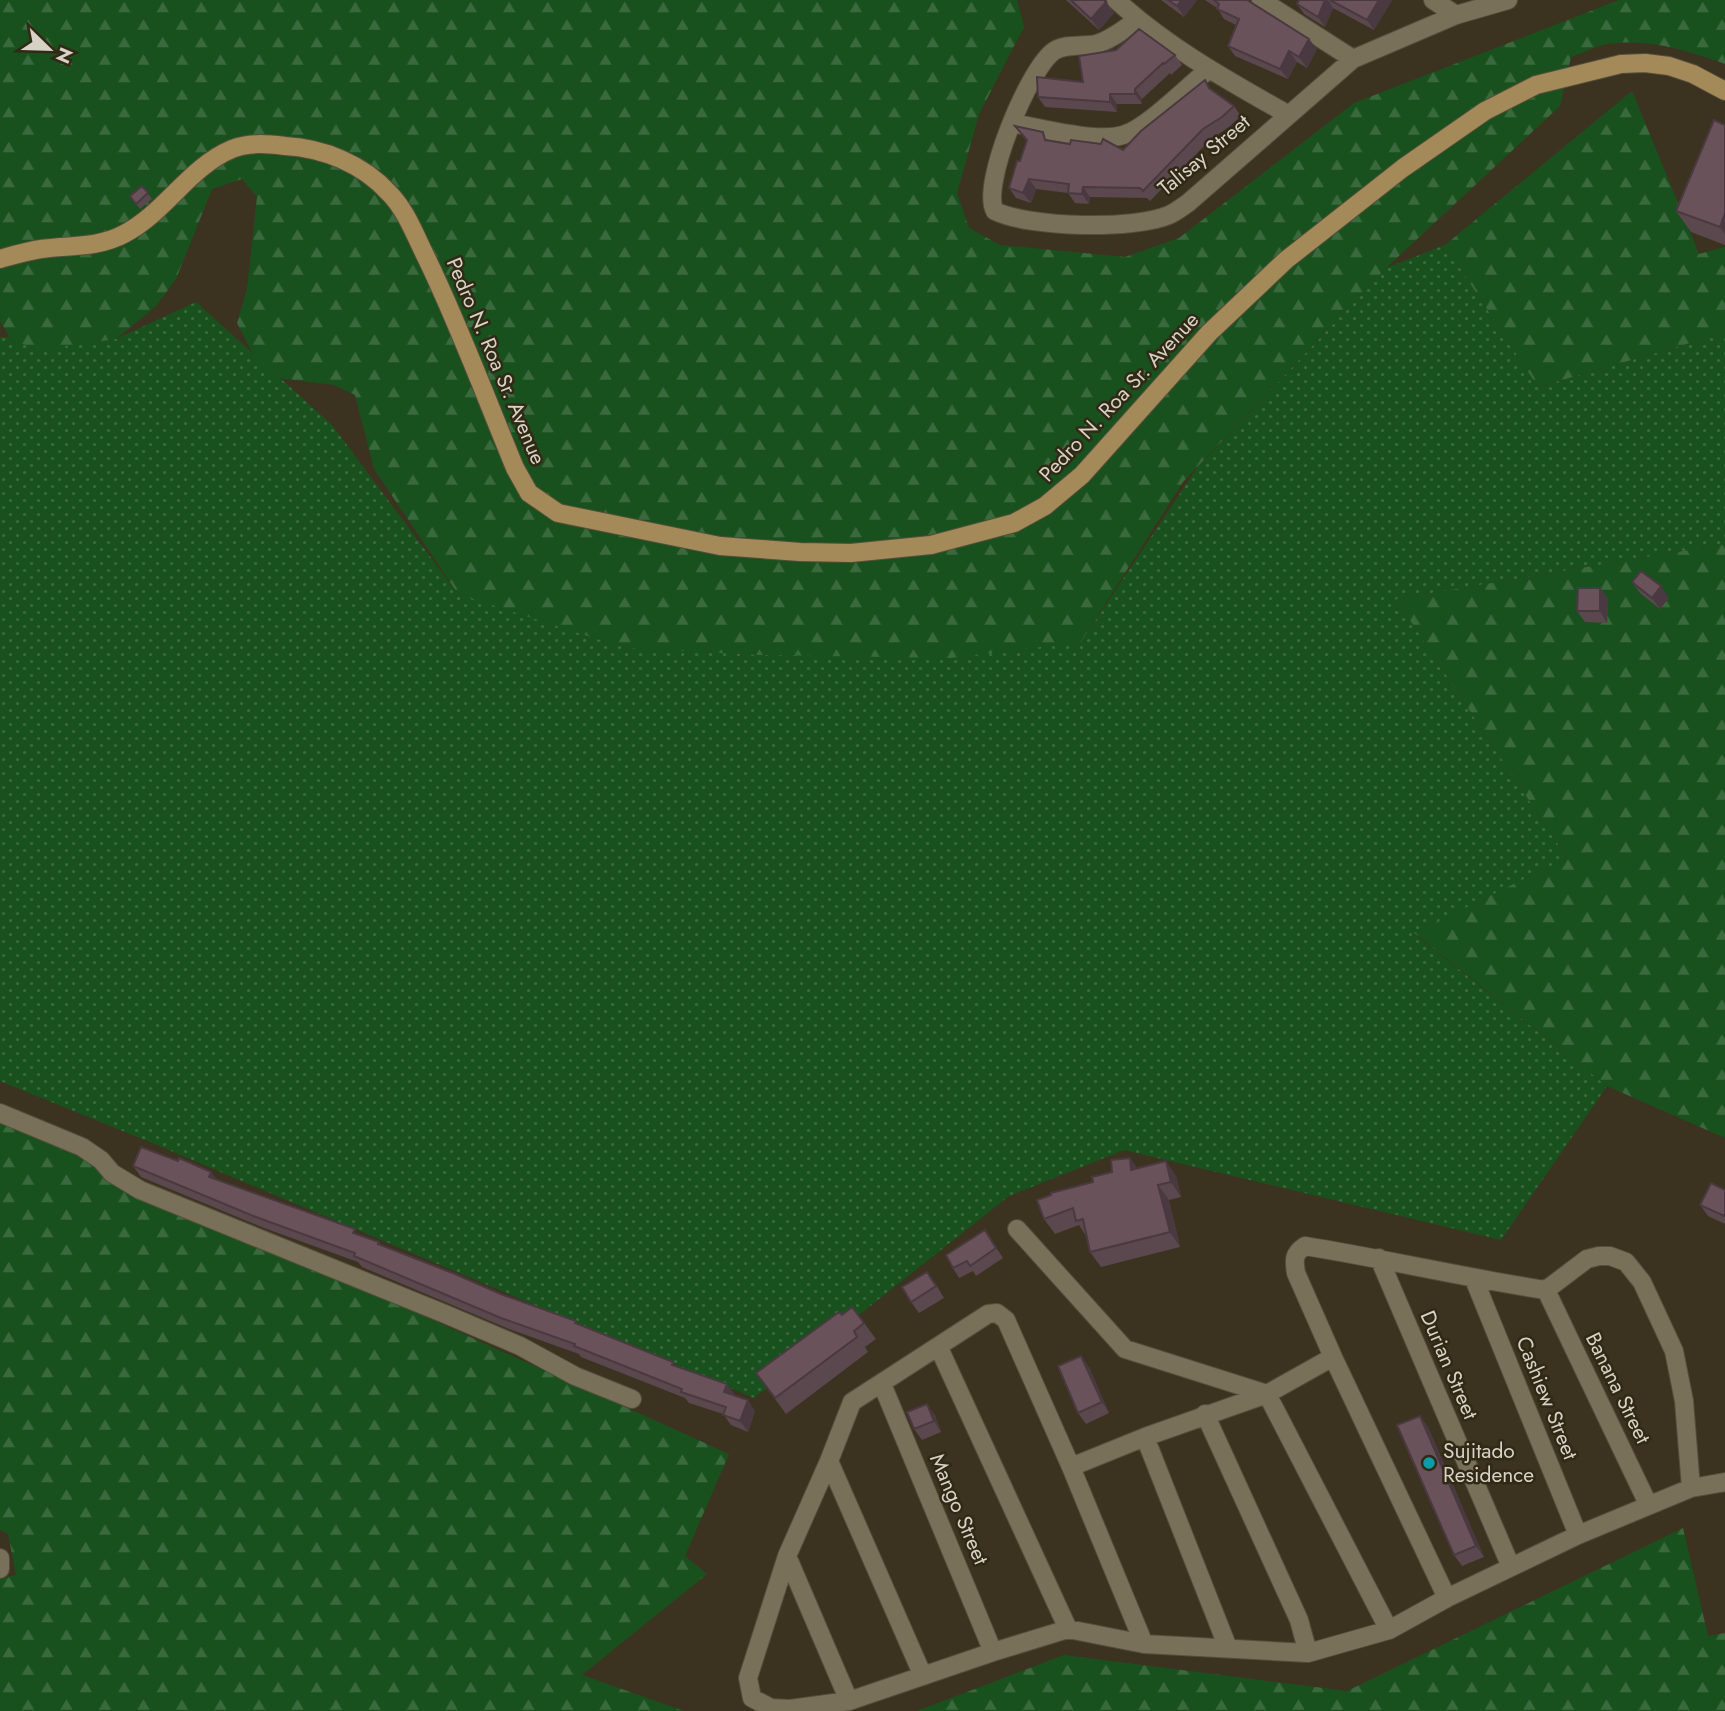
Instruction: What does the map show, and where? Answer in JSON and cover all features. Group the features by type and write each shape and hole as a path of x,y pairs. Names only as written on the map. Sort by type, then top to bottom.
{"main road":[{"name":"Pedro N. Roa Sr. Avenue","path":"0,259 41,249 107,242 122,235 164,203 202,167 232,149 251,144 318,150 373,178 390,193 404,212 436,278 515,468 530,493 558,513 720,546 851,553 931,545 1014,523 1045,506 1082,475 1209,333 1286,260 1403,168 1485,111 1536,85 1621,64 1669,66 1693,74 1725,91"}],"street":[{"path":"1116,0 1137,20 1208,70 1287,114"},
{"path":"1261,0 1353,59"},
{"path":"1433,0 1457,15"},
{"name":"Talisay Street","path":"1137,20 1107,40 1054,51 1040,65 1028,85 1012,123 992,187 991,204 995,211 1031,220 1090,225 1133,222 1169,215 1188,203 1353,59 1457,15 1508,0"},
{"path":"1012,123 1093,137 1125,135 1144,123 1208,70"},
{"path":"0,1112 82,1147 101,1160 112,1173 140,1190 445,1314 520,1346 575,1376 632,1399"},
{"path":"1017,1229 1125,1349 1266,1394 1389,1630"},
{"path":"1447,1598 1296,1273 1294,1259 1298,1251 1305,1247 1379,1258 1474,1279 1546,1290 1587,1259 1610,1256 1626,1262 1642,1282 1674,1350 1684,1401 1691,1488"},
{"name":"Durian Street","path":"1379,1258 1511,1567"},
{"name":"Cashiew Street","path":"1474,1279 1578,1535"},
{"name":"Banana Street","path":"1546,1290 1648,1504"},
{"path":"1144,1644 1071,1467 1006,1320 997,1313 988,1314 852,1402 787,1556 748,1678 752,1698 771,1708 790,1709 849,1701 993,1651 1068,1629 1144,1644 1308,1653 1389,1630 1447,1598 1648,1504 1691,1488 1725,1482"},
{"path":"939,1348 1068,1629"},
{"path":"1071,1467 1205,1414 1266,1394 1333,1357"},
{"name":"Mango Street","path":"882,1384 993,1651"},
{"path":"1205,1414 1299,1620 1308,1653"},
{"path":"1145,1437 1228,1648"},
{"path":"829,1461 923,1676"},
{"path":"787,1556 849,1701"},
{"path":"0,1558 0,1569"}],"green space":[{"path":"0,0 1017,0 1024,27 979,114 957,193 969,228 1000,245 1125,257 1179,238 1354,103 1619,0 1725,0 1725,64 1682,50 1637,43 1602,45 1571,57 1560,106 1386,268 1183,482 1081,642 950,658 758,655 625,648 458,594 374,469 355,395 334,385 278,378 253,354 237,323 247,289 257,197 242,179 212,189 176,279 156,306 116,339 45,349 11,339 0,321"},
{"path":"1632,91 1699,254 1725,247 1725,333 1538,387 1445,245"},
{"path":"1445,245 1538,387 1725,333 1725,544 1396,599 1567,858 1414,934 1607,1086 1501,1240 1124,1150 1009,1196 754,1398 0,1081 0,337 116,339 196,302 332,425 458,594 1081,642 1197,468 1386,268"},
{"path":"1725,544 1725,1138 1607,1086 1414,933 1567,858 1396,599"},
{"path":"0,1114 16,1119 125,1181 729,1454 685,1556 707,1574 582,1675 684,1711 0,1711 0,1578 16,1575 8,1534 0,1530"},
{"path":"1683,1528 1708,1636 1725,1633 1725,1711 917,1711 1064,1655 1347,1691"}],"building":[{"path":"1071,0 1104,0 1106,2 1091,19"},
{"path":"1168,0 1182,0 1177,6"},
{"path":"1214,0 1247,0 1309,39 1299,57 1289,51 1280,69 1228,46 1239,19 1217,9 1219,4"},
{"path":"1299,0 1325,0 1318,17 1297,4"},
{"path":"1330,0 1379,0 1367,20"},
{"path":"1139,29 1175,55 1135,89 1135,94 1110,94 1110,102 1038,97 1037,77 1083,82 1079,56 1116,50"},
{"path":"1205,80 1209,88 1234,106 1203,129 1143,191 1140,188 1083,187 1082,194 1068,193 1069,184 1029,179 1023,193 1009,188 1027,140 1015,126 1043,132 1045,140 1070,144 1071,140 1101,144 1103,139 1123,150 1141,131"},
{"path":"1714,120 1725,125 1725,213 1720,227 1676,211"},
{"path":"142,186 148,193 136,204 130,196"},
{"path":"1641,571 1661,586 1652,598 1632,582"},
{"path":"1578,588 1600,588 1600,611 1577,611"},
{"path":"141,1147 178,1161 179,1158 211,1172 209,1177 355,1229 353,1233 379,1242 378,1244 503,1295 576,1321 575,1323 673,1362 672,1365 727,1384 724,1392 748,1400 740,1421 723,1415 726,1407 681,1392 682,1389 574,1346 575,1344 501,1318 354,1256 355,1253 256,1217 133,1166"},
{"path":"1130,1158 1131,1170 1166,1161 1171,1182 1158,1185 1170,1232 1090,1252 1083,1219 1076,1221 1073,1208 1044,1219 1037,1200 1051,1193 1093,1182 1092,1177 1112,1172 1111,1160"},
{"path":"1711,1183 1725,1190 1724,1216 1700,1205"},
{"path":"985,1230 996,1248 970,1266 967,1261 953,1268 946,1255"},
{"path":"927,1272 936,1286 911,1302 902,1287"},
{"path":"852,1307 864,1323 854,1331 857,1337 775,1398 756,1373 839,1312 842,1315"},
{"path":"1081,1356 1102,1402 1078,1413 1058,1366"},
{"path":"927,1404 934,1421 914,1429 907,1412"},
{"path":"1420,1416 1476,1546 1454,1555 1397,1425"}],"place":[{"name":"Sujitado Residence","path":"1429,1463"}]}
